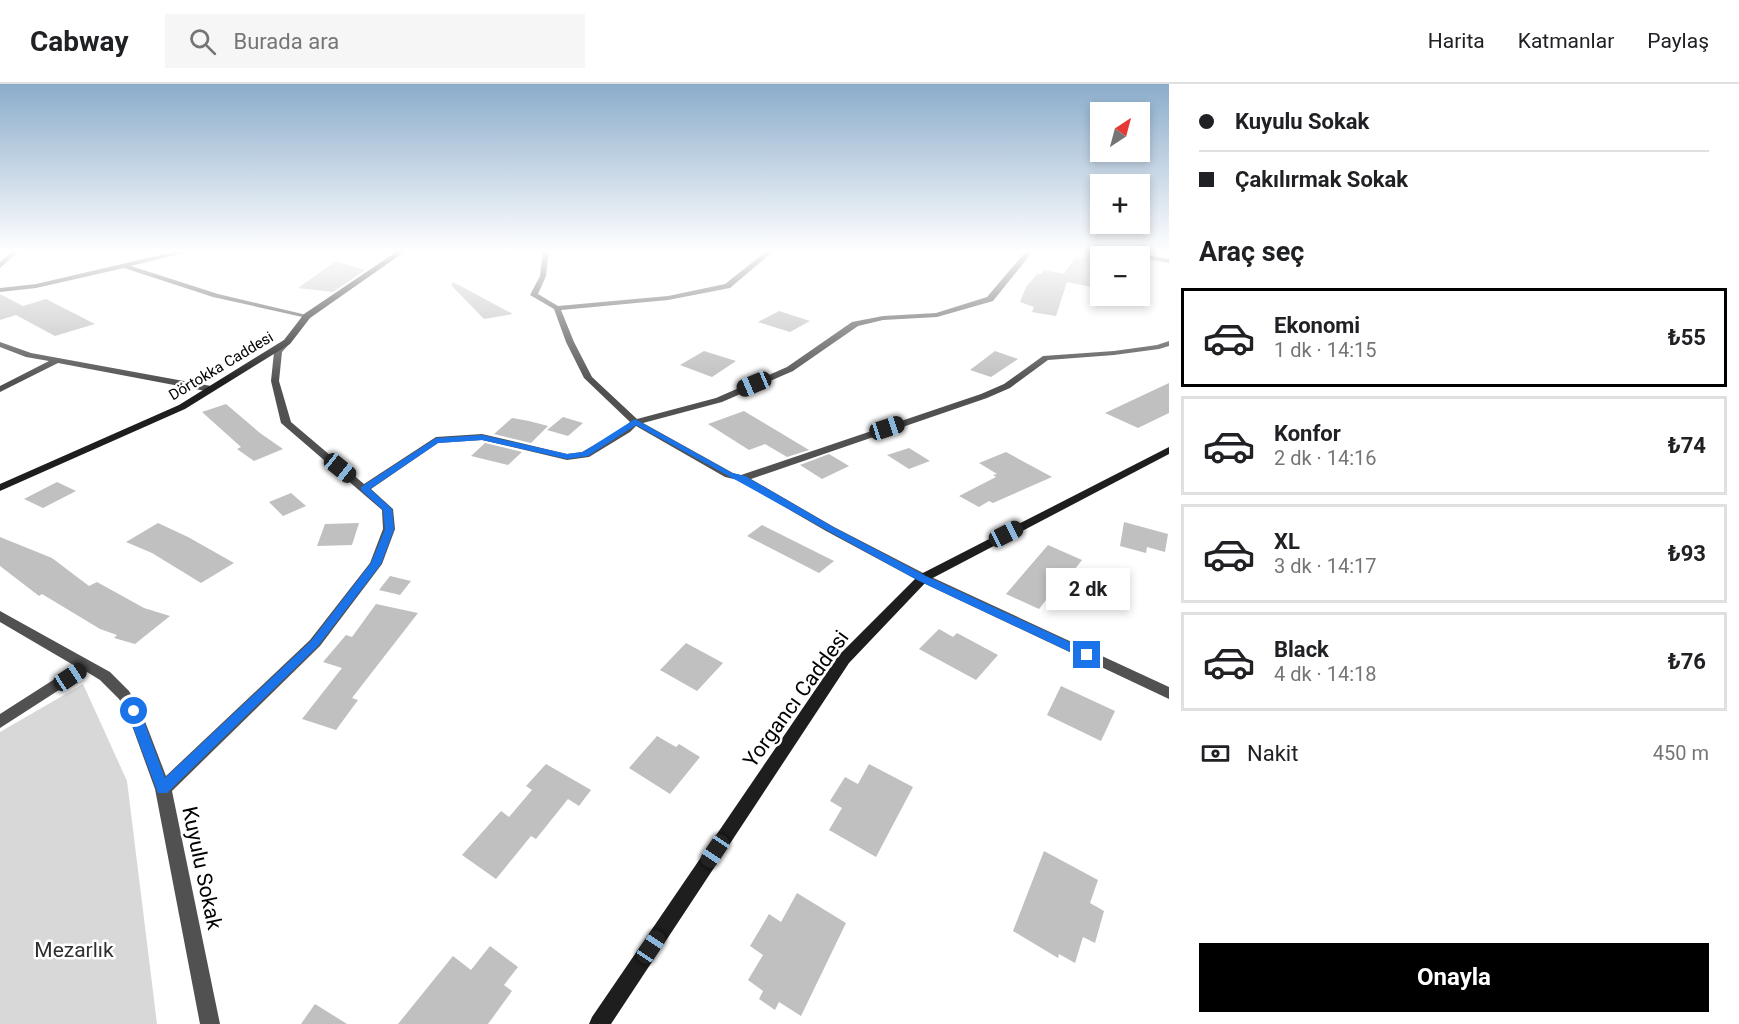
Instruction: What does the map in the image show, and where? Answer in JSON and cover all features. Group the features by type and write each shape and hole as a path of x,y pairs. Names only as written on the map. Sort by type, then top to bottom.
{"street":[{"path":"206,294 251,306 307,316"},
{"name":"Dörtokka Caddesi","path":"0,488 182,407 287,342 307,316 340,294"},
{"path":"535,294 557,308 668,298 688,294"},
{"path":"364,489 436,440 482,437 567,457 585,454 627,430 635,422 719,400 790,369 855,324 882,318 937,315 990,299 994,294"},
{"path":"557,308 570,342 588,378 635,422 729,475 742,478 830,529 923,578 1169,693"},
{"path":"163,789 315,643 376,564 390,529 387,509 286,423 275,381 278,352 287,342"},
{"path":"742,478 984,396 1007,386 1046,358 1114,353 1160,347 1169,343"},
{"path":"0,344 29,355 211,389"},
{"path":"0,389 58,360"},
{"name":"Yorgancı Caddesi","path":"599,1024 844,659 923,578 1169,450"},
{"name":"Kuyulu Sokak","path":"0,616 105,676 124,695 134,711 163,789 210,1024"},
{"path":"0,722 87,665"}],"green space":[{"name":"Mezarlık","path":"83,684 127,781 157,1024 0,1024 0,732"}],"building":[{"path":"0,294 23,306 46,299 95,324 55,336 16,315 0,320"},
{"path":"460,294 475,294 513,314 484,319"},
{"path":"1023,294 1063,294 1056,316 1032,312 1034,307 1020,302"},
{"path":"779,311 810,321 790,332 758,322"},
{"path":"704,351 736,361 712,377 680,365"},
{"path":"995,351 1018,359 991,377 970,370"},
{"path":"1169,383 1169,413 1138,428 1105,413"},
{"path":"226,404 283,449 254,461 237,449 241,447 202,412"},
{"path":"744,411 809,450 787,457 765,444 749,450 708,424"},
{"path":"563,417 583,423 568,436 547,430"},
{"path":"512,418 548,426 531,443 494,434"},
{"path":"485,443 522,452 508,465 471,456"},
{"path":"909,448 930,461 909,469 887,455"},
{"path":"1006,452 1052,477 979,507 959,496 996,477 993,475 997,474 979,463"},
{"path":"829,454 849,466 822,479 800,465"},
{"path":"57,482 76,491 43,508 24,499"},
{"path":"291,493 306,506 283,516 269,502"},
{"path":"1124,522 1168,534 1165,552 1147,547 1146,553 1120,546"},
{"path":"158,523 234,563 201,583 152,553 126,542"},
{"path":"359,523 352,545 317,546 325,524"},
{"path":"762,525 834,561 819,573 747,536"},
{"path":"0,537 52,558 89,586 97,582 144,608 170,616 135,644 114,638 117,635 100,629 42,594 39,596 0,566"},
{"path":"1048,545 1082,560 1068,578 1064,577 1039,609 1006,594"},
{"path":"390,576 411,581 400,595 379,590"},
{"path":"376,604 418,613 352,698 358,700 336,730 302,719 342,668 323,662 346,635 352,637"},
{"path":"939,629 953,637 957,633 998,655 976,680 919,649"},
{"path":"686,643 723,663 697,691 660,670"},
{"path":"1061,686 1115,711 1101,741 1047,715"},
{"path":"657,736 676,747 679,744 700,757 670,794 629,768"},
{"path":"546,764 591,790 579,806 568,799 536,839 531,836 496,879 462,855 501,811 509,817 532,790 526,786"},
{"path":"869,764 913,787 876,857 829,830 842,808 830,801 845,777 858,784"},
{"path":"1044,851 1098,880 1090,903 1104,911 1095,943 1083,937 1075,963 1059,954 1058,958 1013,931"},
{"path":"797,893 846,923 801,1016 779,1002 775,1010 759,999 763,991 748,980 763,955 750,946 769,914 781,922"},
{"path":"490,946 518,967 504,985 512,991 488,1024 398,1024 453,956 471,970"},
{"path":"315,1004 347,1024 301,1024"}],"route":[{"path":"134,711 163,789 315,643 376,564 390,529 387,509 364,489 436,440 482,437 567,457 585,454 627,430 635,422 729,475 742,478 830,529 923,578 1087,655"}]}
